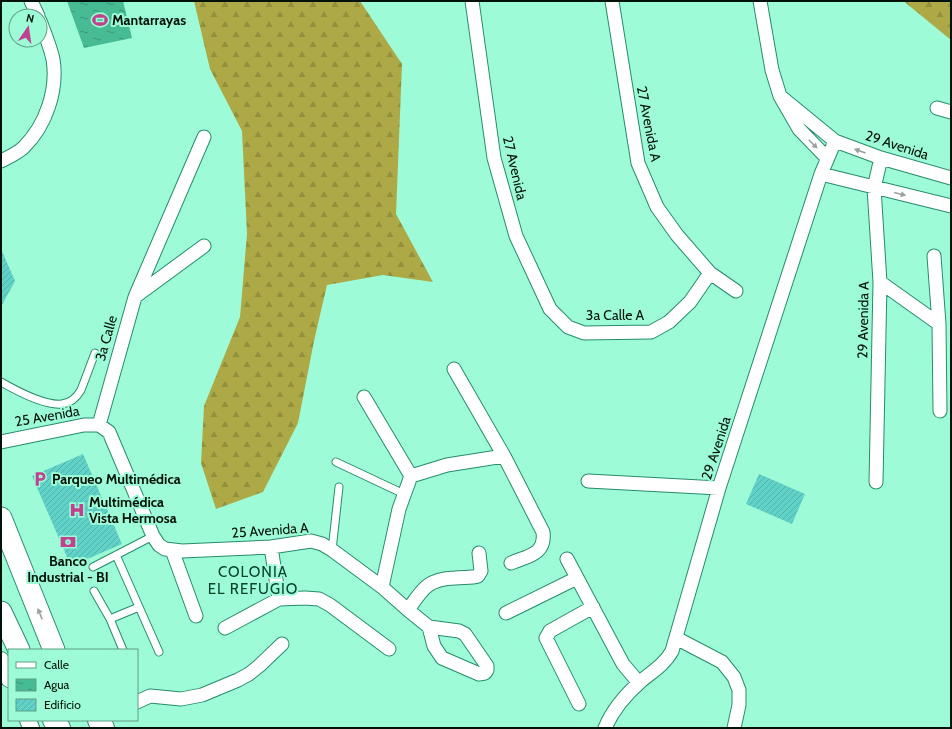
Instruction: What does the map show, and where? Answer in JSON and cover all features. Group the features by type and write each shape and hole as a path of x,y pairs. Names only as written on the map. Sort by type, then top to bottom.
{"main road":[{"path":"1,518 54,649"},
{"path":"1,612 19,649"}],"street":[{"name":"27 Avenida","path":"472,1 494,158 516,236 550,309 568,327"},
{"name":"27 Avenida A","path":"612,1 638,163 657,207 677,235 710,273 736,292"},
{"path":"760,1 772,70 780,96 799,129 828,158"},
{"path":"1,161 24,148 34,136 46,115 54,76 53,60 48,42"},
{"name":"29 Avenida","path":"780,96 835,141 881,158 951,178"},
{"path":"937,108 951,112"},
{"name":"3a Calle","path":"99,425 135,298 204,137"},
{"name":"29 Avenida","path":"605,728 610,715 617,705 639,683 668,658 672,651 719,488 821,174 835,141"},
{"name":"29 Avenida A","path":"876,482 880,282 874,188 881,158"},
{"path":"821,174 951,206"},
{"path":"135,298 204,246"},
{"path":"934,256 939,324 940,411"},
{"name":"3a Calle A","path":"568,327 584,333 651,332 669,322 690,302 710,273"},
{"path":"880,282 939,324"},
{"path":"454,369 504,456 543,532 543,543 537,552 511,563"},
{"path":"364,397 411,476"},
{"name":"25 Avenida","path":"1,442 84,425 99,425"},
{"path":"99,425 109,432 156,540"},
{"path":"411,476 447,465 504,456"},
{"path":"382,587 404,494 411,476"},
{"path":"588,481 719,488"},
{"name":"25 Avenida A","path":"156,540 165,549 182,551 270,547 311,541 322,544 382,587 429,627"},
{"path":"270,547 279,599"},
{"path":"172,550 196,616"},
{"path":"408,610 417,596 432,582 442,579 478,576 481,571 479,553"},
{"path":"567,559 623,664 639,683"},
{"path":"506,613 577,578"},
{"path":"225,628 279,599 319,599 330,604 389,649"},
{"path":"580,704 546,638 550,631 593,606"},
{"path":"429,627 459,631 465,634 487,666 485,673 479,674 442,658 434,646 429,627"},
{"path":"676,638 722,662 734,677 740,690 740,705 734,728"},
{"path":"138,702 150,696 181,698 202,695 249,674 282,644"},
{"path":"1,660 8,677"}],"lane":[{"path":"1,382 26,395 46,402 62,404 73,400 78,396 94,354"},
{"path":"336,462 404,494"},
{"path":"332,550 339,487"},
{"path":"93,567 116,555 156,540"},
{"path":"116,555 159,652"},
{"path":"94,591 110,619 123,649"},
{"path":"110,619 139,607"}],"green space":[{"path":"194,1 360,1 402,64 396,214 433,282 383,275 327,285 314,341 298,423 263,492 216,509 201,463 204,406 240,317 247,234 242,131 210,69"},
{"path":"904,1 951,1 951,40 907,4"}],"water":[{"name":"Mantarrayas","path":"67,1 123,1 132,38 84,48"}],"building":[{"path":"1,249 15,281 1,307"},
{"name":"Multimédica Vista Hermosa","path":"83,454 122,544 71,566 32,476"},
{"path":"759,474 805,494 792,524 746,504"}],"place":[{"name":"Mantarrayas","path":"100,20"},
{"name":"Parqueo Multimédica","path":"40,479"},
{"name":"Multimédica Vista Hermosa","path":"77,510"},
{"name":"Banco Industrial - BI","path":"68,542"}],"district":[{"name":"COLONIA EL REFUGIO","path":"253,580"}]}
